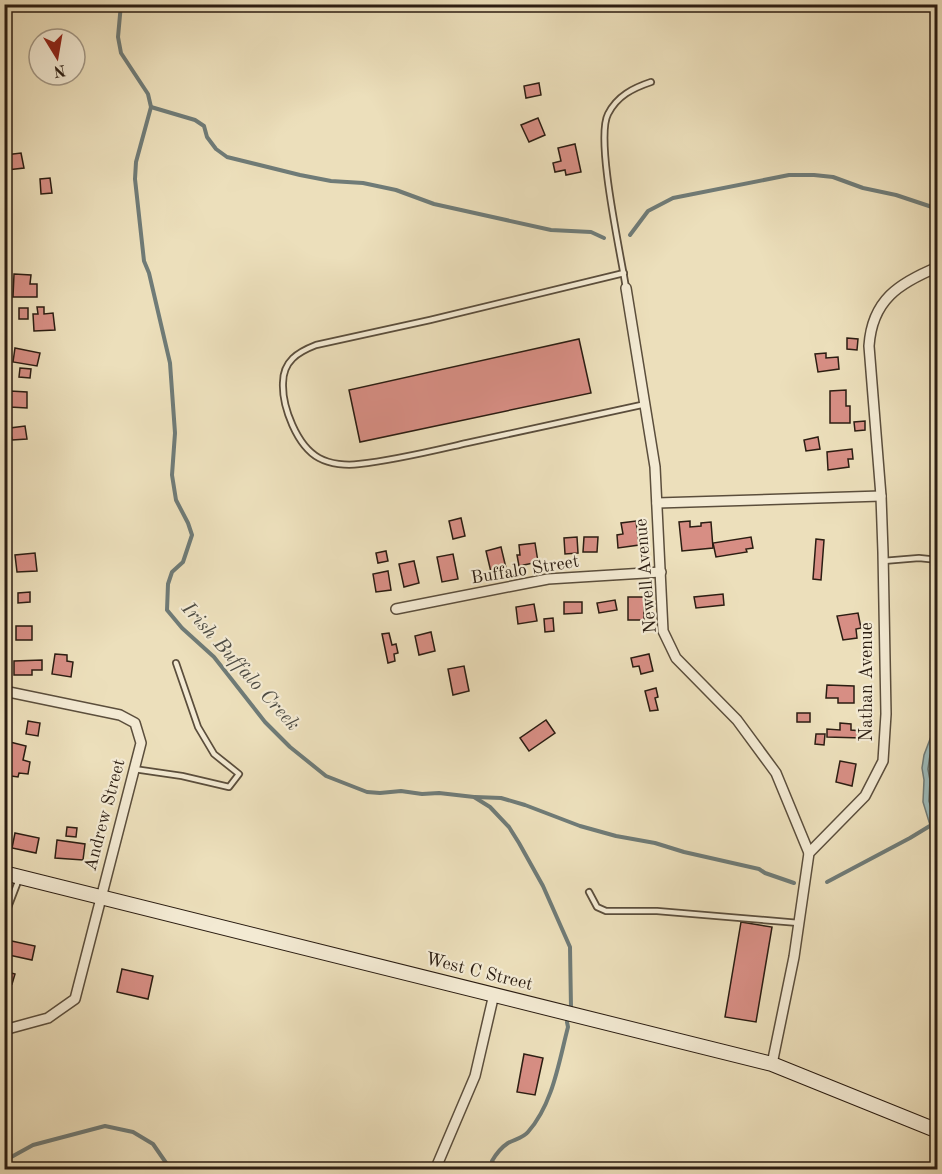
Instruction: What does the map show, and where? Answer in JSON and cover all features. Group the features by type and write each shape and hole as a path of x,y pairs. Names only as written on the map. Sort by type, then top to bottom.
{"main road":[{"name":"West C Street","path":"4,873 772,1064 938,1131"}],"street":[{"name":"Nathan Avenue","path":"809,853 865,796 883,761 886,714 884,561 869,346 870,328 879,307 893,291 915,276 938,267"},
{"name":"Newell Avenue","path":"626,288 655,467 663,631 676,658 737,720 776,773 809,853"},
{"path":"657,503 881,496"},
{"name":"Buffalo Street","path":"396,609 548,579 661,572"},
{"name":"Andrew Street","path":"4,691 120,715 135,723 141,743 75,999 48,1018 4,1030"},
{"path":"772,1064 799,923 809,853"},
{"path":"435,1170 475,1076 494,994"}],"lane":[{"path":"626,288 604,149 604,122 621,97 632,89 651,82"},
{"path":"624,273 316,345 302,350 288,361 283,376 283,393 296,434 305,447 319,458 338,464 358,465 646,404"},
{"path":"884,561 918,558 938,560"},
{"path":"134,769 182,776 229,787 239,774 214,754 198,727 177,663"},
{"path":"4,918 20,877"},
{"path":"589,892 597,907 606,911 657,911 799,923"}],"water":[{"path":"937,729 937,848 923,802 922,768 932,734"}],"building":[{"path":"539,83 541,95 526,98 524,86"},
{"path":"538,118 545,135 529,142 521,125"},
{"path":"575,144 581,172 566,175 565,170 555,172 553,163 561,161 558,148"},
{"path":"21,153 24,168 7,170 5,155"},
{"path":"50,178 52,193 41,194 40,179"},
{"path":"14,274 31,275 30,284 37,284 37,297 13,297"},
{"path":"37,307 44,307 44,314 53,313 55,330 34,331 33,314 38,314"},
{"path":"19,308 28,308 28,319 19,319"},
{"path":"847,338 858,339 857,350 847,349"},
{"path":"579,339 591,393 360,442 349,390"},
{"path":"15,348 40,353 37,366 13,362"},
{"path":"826,353 826,358 838,357 839,369 818,372 815,354"},
{"path":"20,368 31,369 30,378 19,377"},
{"path":"846,390 846,406 850,406 850,423 830,423 830,391"},
{"path":"10,391 27,392 27,408 10,407"},
{"path":"865,421 865,430 855,431 854,422"},
{"path":"25,426 27,439 12,440 10,428"},
{"path":"818,437 820,449 806,451 804,440"},
{"path":"852,449 853,459 848,459 849,467 828,470 827,452"},
{"path":"461,518 465,536 453,539 449,521"},
{"path":"636,521 639,545 618,548 617,535 623,534 621,523"},
{"path":"690,521 690,527 711,522 713,548 682,551 679,522"},
{"path":"577,537 578,553 565,554 564,538"},
{"path":"584,537 598,537 597,552 583,552"},
{"path":"751,537 753,548 746,549 747,552 716,557 713,543"},
{"path":"816,539 824,540 821,580 813,579"},
{"path":"535,543 538,562 519,566 517,555 520,555 519,545"},
{"path":"501,547 506,568 491,572 486,551"},
{"path":"386,551 388,561 378,563 376,553"},
{"path":"35,553 37,571 17,572 15,555"},
{"path":"453,554 458,579 442,582 437,557"},
{"path":"414,561 419,583 404,587 399,564"},
{"path":"388,571 391,590 376,592 373,574"},
{"path":"30,592 30,602 18,603 18,593"},
{"path":"723,594 724,605 696,608 694,597"},
{"path":"628,597 644,597 644,620 628,620"},
{"path":"615,600 617,610 599,613 597,603"},
{"path":"564,602 582,602 582,613 564,614"},
{"path":"534,604 537,621 518,624 516,607"},
{"path":"858,613 861,628 856,629 857,638 843,640 837,616"},
{"path":"553,618 554,631 545,632 544,619"},
{"path":"16,626 32,626 32,640 16,640"},
{"path":"431,632 435,651 419,655 415,636"},
{"path":"389,633 392,645 396,644 398,653 394,654 395,661 388,663 382,634"},
{"path":"55,654 67,655 67,661 73,662 71,677 52,674"},
{"path":"649,654 653,671 641,674 639,666 633,667 631,658"},
{"path":"42,660 42,670 32,670 32,675 14,675 14,661"},
{"path":"464,666 469,691 453,695 448,669"},
{"path":"827,685 854,686 854,703 838,703 838,698 826,698"},
{"path":"656,688 658,697 655,698 658,710 650,711 645,691"},
{"path":"797,713 810,713 810,722 797,722"},
{"path":"546,720 555,733 529,751 520,738"},
{"path":"28,721 40,723 38,736 26,734"},
{"path":"840,723 851,724 851,730 862,731 862,738 827,737 827,729 840,730"},
{"path":"816,734 825,734 824,745 815,744"},
{"path":"10,742 26,746 23,760 30,762 28,774 19,773 18,777 4,775"},
{"path":"840,761 856,764 852,786 836,782"},
{"path":"4,796 9,797 4,812"},
{"path":"67,827 77,828 76,837 66,836"},
{"path":"15,833 39,838 36,853 12,848"},
{"path":"57,840 85,844 83,860 55,858"},
{"path":"741,922 772,927 756,1022 725,1017"},
{"path":"7,940 35,946 32,960 4,954"},
{"path":"122,969 153,976 148,999 117,992"},
{"path":"4,971 15,974 12,984 4,982"},
{"path":"524,1054 543,1058 535,1095 517,1092"}],"waterway":[{"name":"Irish Buffalo Creek","path":"121,4 118,37 121,53 148,94 151,107 136,162 135,179 144,261 149,273 170,363 175,433 172,475 176,500 192,535 183,562 172,572 168,584 167,610 182,628 214,657 265,722 290,747 326,776 367,792 401,791 474,797 490,807 509,827 519,843 543,886 570,947 571,1008 558,1068 544,1109 526,1134 508,1143 497,1153 492,1161 497,1170"},
{"path":"151,107 195,120 204,126 207,137 216,149 227,157 300,175 331,181 363,183 396,190 434,204 551,230 591,232 604,238"},
{"path":"630,235 648,211 673,198 789,175 833,177 938,209"},
{"path":"475,797 501,798 580,826 759,869 794,883"},
{"path":"827,882 938,821"},
{"path":"4,1161 33,1145 105,1126 133,1132 153,1144 171,1170"}]}
